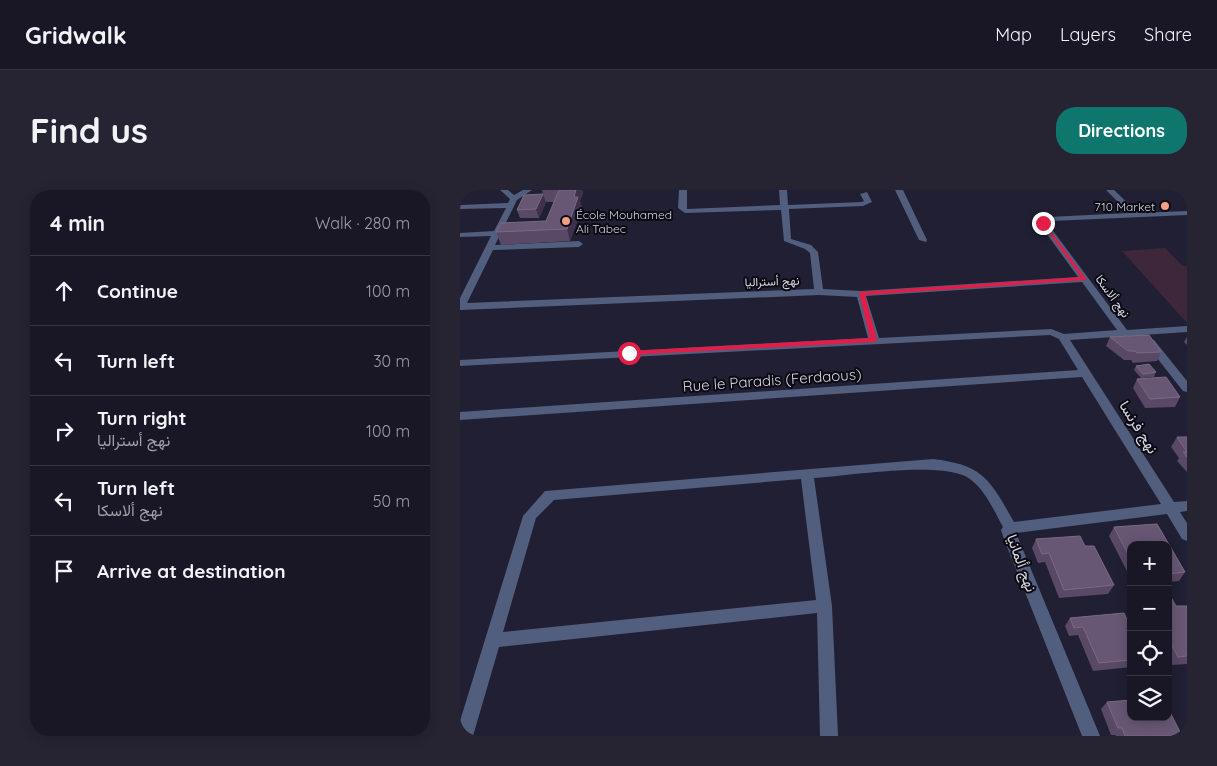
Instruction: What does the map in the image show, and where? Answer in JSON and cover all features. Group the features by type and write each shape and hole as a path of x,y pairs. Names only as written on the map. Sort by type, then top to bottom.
{"street":[{"path":"504,190 513,202"},
{"path":"460,306 513,202 528,190"},
{"path":"683,190 682,208 685,211 863,204 868,202 864,194"},
{"path":"782,190 788,242 808,247 814,252 819,292"},
{"path":"899,190 923,240"},
{"path":"1110,190 1136,215"},
{"path":"1185,190 1187,194"},
{"path":"460,207 513,202"},
{"name":"نهج ألاسكا","path":"1124,333 1043,223 1049,219 1187,213"},
{"path":"460,235 498,234"},
{"path":"490,248 579,244"},
{"name":"نهج أستراليا","path":"460,306 819,292 861,294 1085,279"},
{"path":"861,294 874,340"},
{"path":"460,363 874,340 1051,332 1063,337 1187,329"},
{"path":"1142,332 1187,388"},
{"name":"نهج فرنسا","path":"1063,337 1187,535"},
{"name":"Rue le Paradis (Ferdaous)","path":"460,416 1086,373"},
{"path":"464,736 530,516 550,495 562,492 933,464 952,465 970,471 982,482 1010,528"},
{"path":"807,474 824,606 829,736"},
{"name":"نهج ألمانيا","path":"1091,736 1010,539 1008,530 1010,528 1187,506"},
{"path":"493,640 824,606"}],"shaded area":[{"path":"1165,248 1183,266 1187,266 1187,323 1122,251"}],"building":[{"path":"559,190 576,190 574,197 578,197 567,229 496,232 501,223 546,221"},
{"path":"543,194 536,209 517,210 524,195"},
{"path":"1149,335 1161,352 1137,353 1135,351 1128,351 1110,337"},
{"path":"1149,364 1156,372 1143,374 1136,366"},
{"path":"1166,377 1180,397 1150,399 1137,379"},
{"path":"1177,437 1187,437 1187,452"},
{"path":"1157,524 1167,541 1127,541 1127,552 1114,527"},
{"path":"1080,536 1085,546 1094,546 1114,585 1064,590 1049,553 1042,554 1036,539"},
{"path":"1172,550 1185,572 1172,574"},
{"path":"1172,599 1176,606 1187,606 1187,656 1178,657 1172,645"},
{"path":"1124,613 1127,619 1127,660 1099,663 1083,627 1074,628 1070,618"},
{"path":"1127,700 1127,721 1172,721 1172,716 1182,736 1125,736 1122,728 1118,728 1107,702"}],"place":[{"name":"710 Market","path":"1165,206"},
{"name":"École Mouhamed Ali Tabec","path":"566,221"}],"route":[{"path":"629,353 874,340 861,294 1085,279 1043,223"}]}
